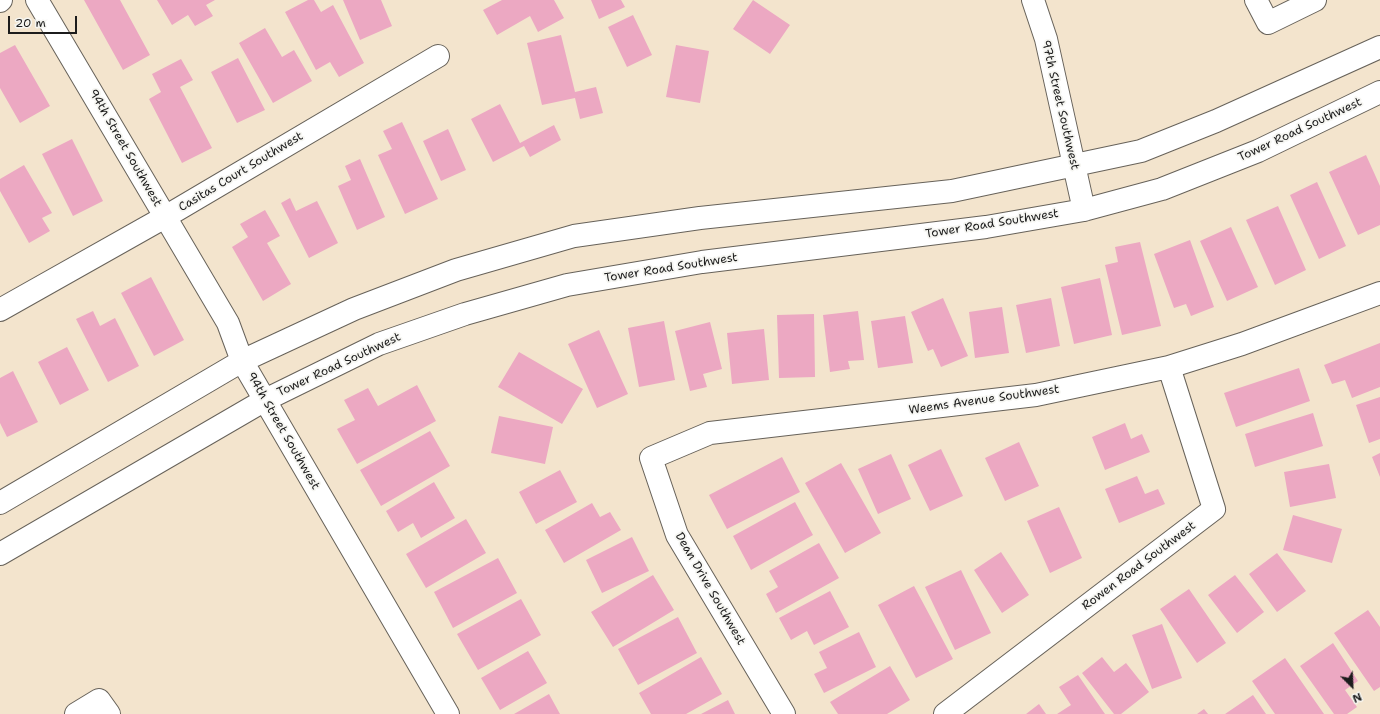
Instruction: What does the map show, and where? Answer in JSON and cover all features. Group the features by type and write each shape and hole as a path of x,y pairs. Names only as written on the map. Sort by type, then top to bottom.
{"street":[{"name":"94th Street Southwest","path":"37,0 228,322 242,361 448,714"},
{"name":"97th Street Southwest","path":"1033,0 1046,39 1084,210"},
{"path":"1256,0 1268,23 1315,0"},
{"path":"1316,77 1380,31"},
{"path":"0,503 242,361 354,310 456,270 574,236 700,218 952,191 1141,151 1216,121 1380,47"},
{"name":"Casitas Court Southwest","path":"0,310 165,217 438,56"},
{"name":"Tower Road Southwest","path":"0,554 264,400 379,344 464,314 567,285 702,262 986,227 1084,210 1162,189 1258,151 1380,92"},
{"name":"Weems Avenue Southwest","path":"651,458 710,433 1036,395 1169,367 1242,344 1380,293"},
{"name":"Rowen Road Southwest","path":"945,714 1214,509 1169,367"},
{"name":"Dean Drive Southwest","path":"651,458 677,535 784,714"},
{"path":"76,714 104,707"}],"building":[{"path":"84,0 120,0 150,55 123,70"},
{"path":"157,0 215,0 206,5 213,16 195,26 188,15 172,25"},
{"path":"308,0 314,0 321,12 333,5 364,63 339,77 330,62 316,70 285,12"},
{"path":"343,0 381,0 392,26 360,40"},
{"path":"502,0 554,0 564,18 538,32 530,16 497,35 483,10"},
{"path":"591,0 621,0 625,7 599,19"},
{"path":"753,0 790,25 770,54 733,29"},
{"path":"633,15 652,55 627,67 608,27"},
{"path":"265,28 282,57 294,50 312,81 273,103 239,43"},
{"path":"561,35 575,92 596,87 603,113 580,119 575,98 542,105 527,43"},
{"path":"15,45 50,106 20,123 0,88 0,53"},
{"path":"676,45 709,51 700,103 666,97"},
{"path":"238,58 265,110 237,123 211,72"},
{"path":"181,59 193,80 180,87 212,148 182,163 149,99 161,92 152,74"},
{"path":"500,104 520,143 554,125 561,140 530,157 524,146 493,162 471,119"},
{"path":"402,122 438,199 405,214 378,155 392,149 383,131"},
{"path":"448,129 466,170 441,181 423,141"},
{"path":"72,139 103,201 73,216 42,154"},
{"path":"1366,155 1380,186 1380,225 1358,235 1329,172"},
{"path":"360,159 385,217 357,230 338,186 351,180 345,166"},
{"path":"24,165 52,213 42,218 50,231 29,243 0,191 0,179"},
{"path":"1317,182 1346,246 1319,259 1290,195"},
{"path":"290,198 296,211 317,201 338,243 309,258 281,203"},
{"path":"1278,206 1306,270 1275,285 1246,220"},
{"path":"265,210 280,236 267,243 291,284 263,301 232,247 248,237 240,224"},
{"path":"1231,227 1258,287 1227,301 1200,241"},
{"path":"1190,240 1214,307 1191,316 1186,304 1174,308 1154,254"},
{"path":"1140,242 1161,326 1122,335 1105,265 1118,262 1115,247"},
{"path":"151,277 184,340 154,356 121,293"},
{"path":"1100,278 1112,335 1074,344 1061,287"},
{"path":"943,298 968,356 941,367 933,349 928,351 911,312"},
{"path":"1051,298 1060,346 1026,353 1016,305"},
{"path":"1002,307 1009,353 975,358 969,312"},
{"path":"93,311 100,326 115,318 139,366 108,382 76,319"},
{"path":"858,311 864,360 848,361 850,369 830,372 823,315"},
{"path":"814,314 815,377 779,378 777,315"},
{"path":"905,316 913,363 878,368 871,321"},
{"path":"664,321 675,380 639,387 628,328"},
{"path":"710,322 722,369 703,374 707,387 690,391 675,331"},
{"path":"764,329 769,380 732,384 727,333"},
{"path":"599,330 628,394 597,408 568,344"},
{"path":"1380,343 1380,387 1352,398 1345,380 1332,384 1324,365"},
{"path":"67,347 89,390 60,405 38,362"},
{"path":"519,352 583,389 562,424 498,387"},
{"path":"1299,368 1310,401 1236,427 1224,393"},
{"path":"13,371 38,422 7,437 0,423 0,378"},
{"path":"417,385 436,421 357,464 337,429 355,420 344,400 368,388 378,406"},
{"path":"1380,397 1380,439 1369,443 1356,405"},
{"path":"1313,413 1323,446 1255,467 1245,434"},
{"path":"499,416 553,427 545,464 491,453"},
{"path":"1125,423 1131,439 1142,434 1150,452 1105,470 1092,437"},
{"path":"430,431 450,466 381,506 360,470"},
{"path":"1019,442 1039,486 1005,501 985,458"},
{"path":"941,449 963,496 930,511 908,465"},
{"path":"1380,453 1380,477 1372,457"},
{"path":"891,454 911,499 878,514 858,469"},
{"path":"782,457 800,492 727,529 709,495"},
{"path":"841,463 881,533 845,553 805,483"},
{"path":"1329,464 1336,498 1290,507 1284,472"},
{"path":"560,470 577,502 536,524 519,492"},
{"path":"1137,476 1145,494 1158,489 1165,504 1119,523 1105,489"},
{"path":"434,482 455,518 421,538 413,523 398,532 386,511"},
{"path":"795,502 813,535 751,570 733,536"},
{"path":"592,503 600,517 610,512 621,530 564,563 545,530"},
{"path":"1059,507 1082,558 1050,573 1027,521"},
{"path":"1293,515 1342,529 1332,563 1283,550"},
{"path":"466,519 486,553 426,588 406,554"},
{"path":"632,537 649,571 602,593 586,560"},
{"path":"819,543 839,578 776,613 766,594 778,587 769,571"},
{"path":"1001,552 1029,595 1002,613 974,570"},
{"path":"1277,553 1306,591 1277,612 1249,574"},
{"path":"498,558 517,593 453,628 434,592"},
{"path":"961,570 991,633 955,650 925,587"},
{"path":"653,575 674,610 613,647 591,612"},
{"path":"1235,575 1264,612 1237,633 1208,595"},
{"path":"914,586 953,659 916,678 878,605"},
{"path":"1189,589 1226,643 1197,663 1160,609"},
{"path":"830,591 849,627 814,645 807,631 791,640 779,618"},
{"path":"521,599 541,635 478,670 457,634"},
{"path":"1368,610 1380,627 1380,687 1374,691 1334,633"},
{"path":"678,617 697,653 638,685 618,649"},
{"path":"1162,624 1182,678 1152,689 1132,635"},
{"path":"859,632 876,667 824,693 814,674 827,668 819,652"},
{"path":"1333,643 1358,681 1345,690 1357,707 1347,714 1334,714 1300,666"},
{"path":"528,651 547,683 500,710 481,678"},
{"path":"701,657 722,694 686,714 651,714 639,693"},
{"path":"1102,657 1114,672 1126,663 1149,692 1121,714 1114,714 1082,673"},
{"path":"1285,658 1324,714 1275,714 1252,681"},
{"path":"890,666 910,700 887,714 838,714 830,702"},
{"path":"1078,675 1105,714 1057,714 1071,705 1059,687"},
{"path":"549,694 560,714 514,714"},
{"path":"1253,695 1266,714 1225,714"},
{"path":"728,700 735,714 701,714"},
{"path":"1039,704 1046,714 1026,714"},
{"path":"1204,709 1208,714 1197,714"}]}
